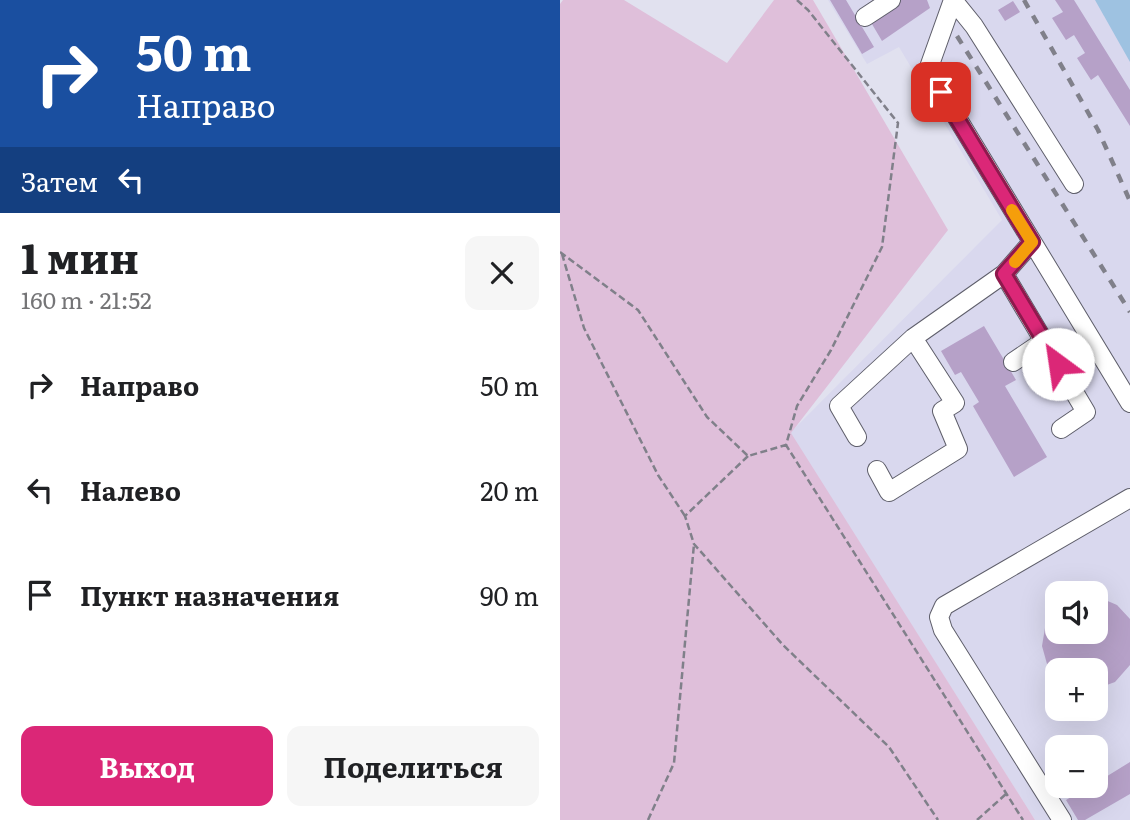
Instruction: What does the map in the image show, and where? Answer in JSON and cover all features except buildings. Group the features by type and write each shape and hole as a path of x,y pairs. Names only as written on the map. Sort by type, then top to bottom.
{"lane":[{"path":"865,18 891,0"},
{"path":"1074,184 974,26 953,0 928,71 1130,403"},
{"path":"857,437 839,406 913,338 1004,274 1032,242"},
{"path":"1004,274 1086,412 1061,429"},
{"path":"877,470 890,492 958,449 942,411 955,403 913,338"},
{"path":"1013,362 1044,341"},
{"path":"1062,820 943,629 939,617 944,606 1130,499"}],"path":[{"path":"797,0 808,10 898,123 882,247 831,350 797,405 786,445 1023,820"},
{"path":"561,253 638,310 707,416 748,456"},
{"path":"561,253 584,328 658,475 685,516 694,544 674,763 648,820"},
{"path":"685,516 748,456 786,445"},
{"path":"694,544 783,645 889,747 938,820"},
{"path":"977,820 1007,794"}],"shaded area":[{"path":"563,0 624,0 727,63 774,0 813,0 948,230 791,433 1035,820 560,820 560,4"},
{"path":"828,0 1130,0 1130,820 1035,820 790,433 1002,220 899,47 867,64"}],"water":[{"path":"1095,0 1130,0 1130,62"}],"railway":[{"path":"1024,0 1098,130 1130,201"},
{"path":"957,36 1130,312"}],"slow traffic":[{"path":"1012,210 1032,242 1015,262"}],"route":[{"path":"941,92 1032,242 1004,274 1058,364"}]}
